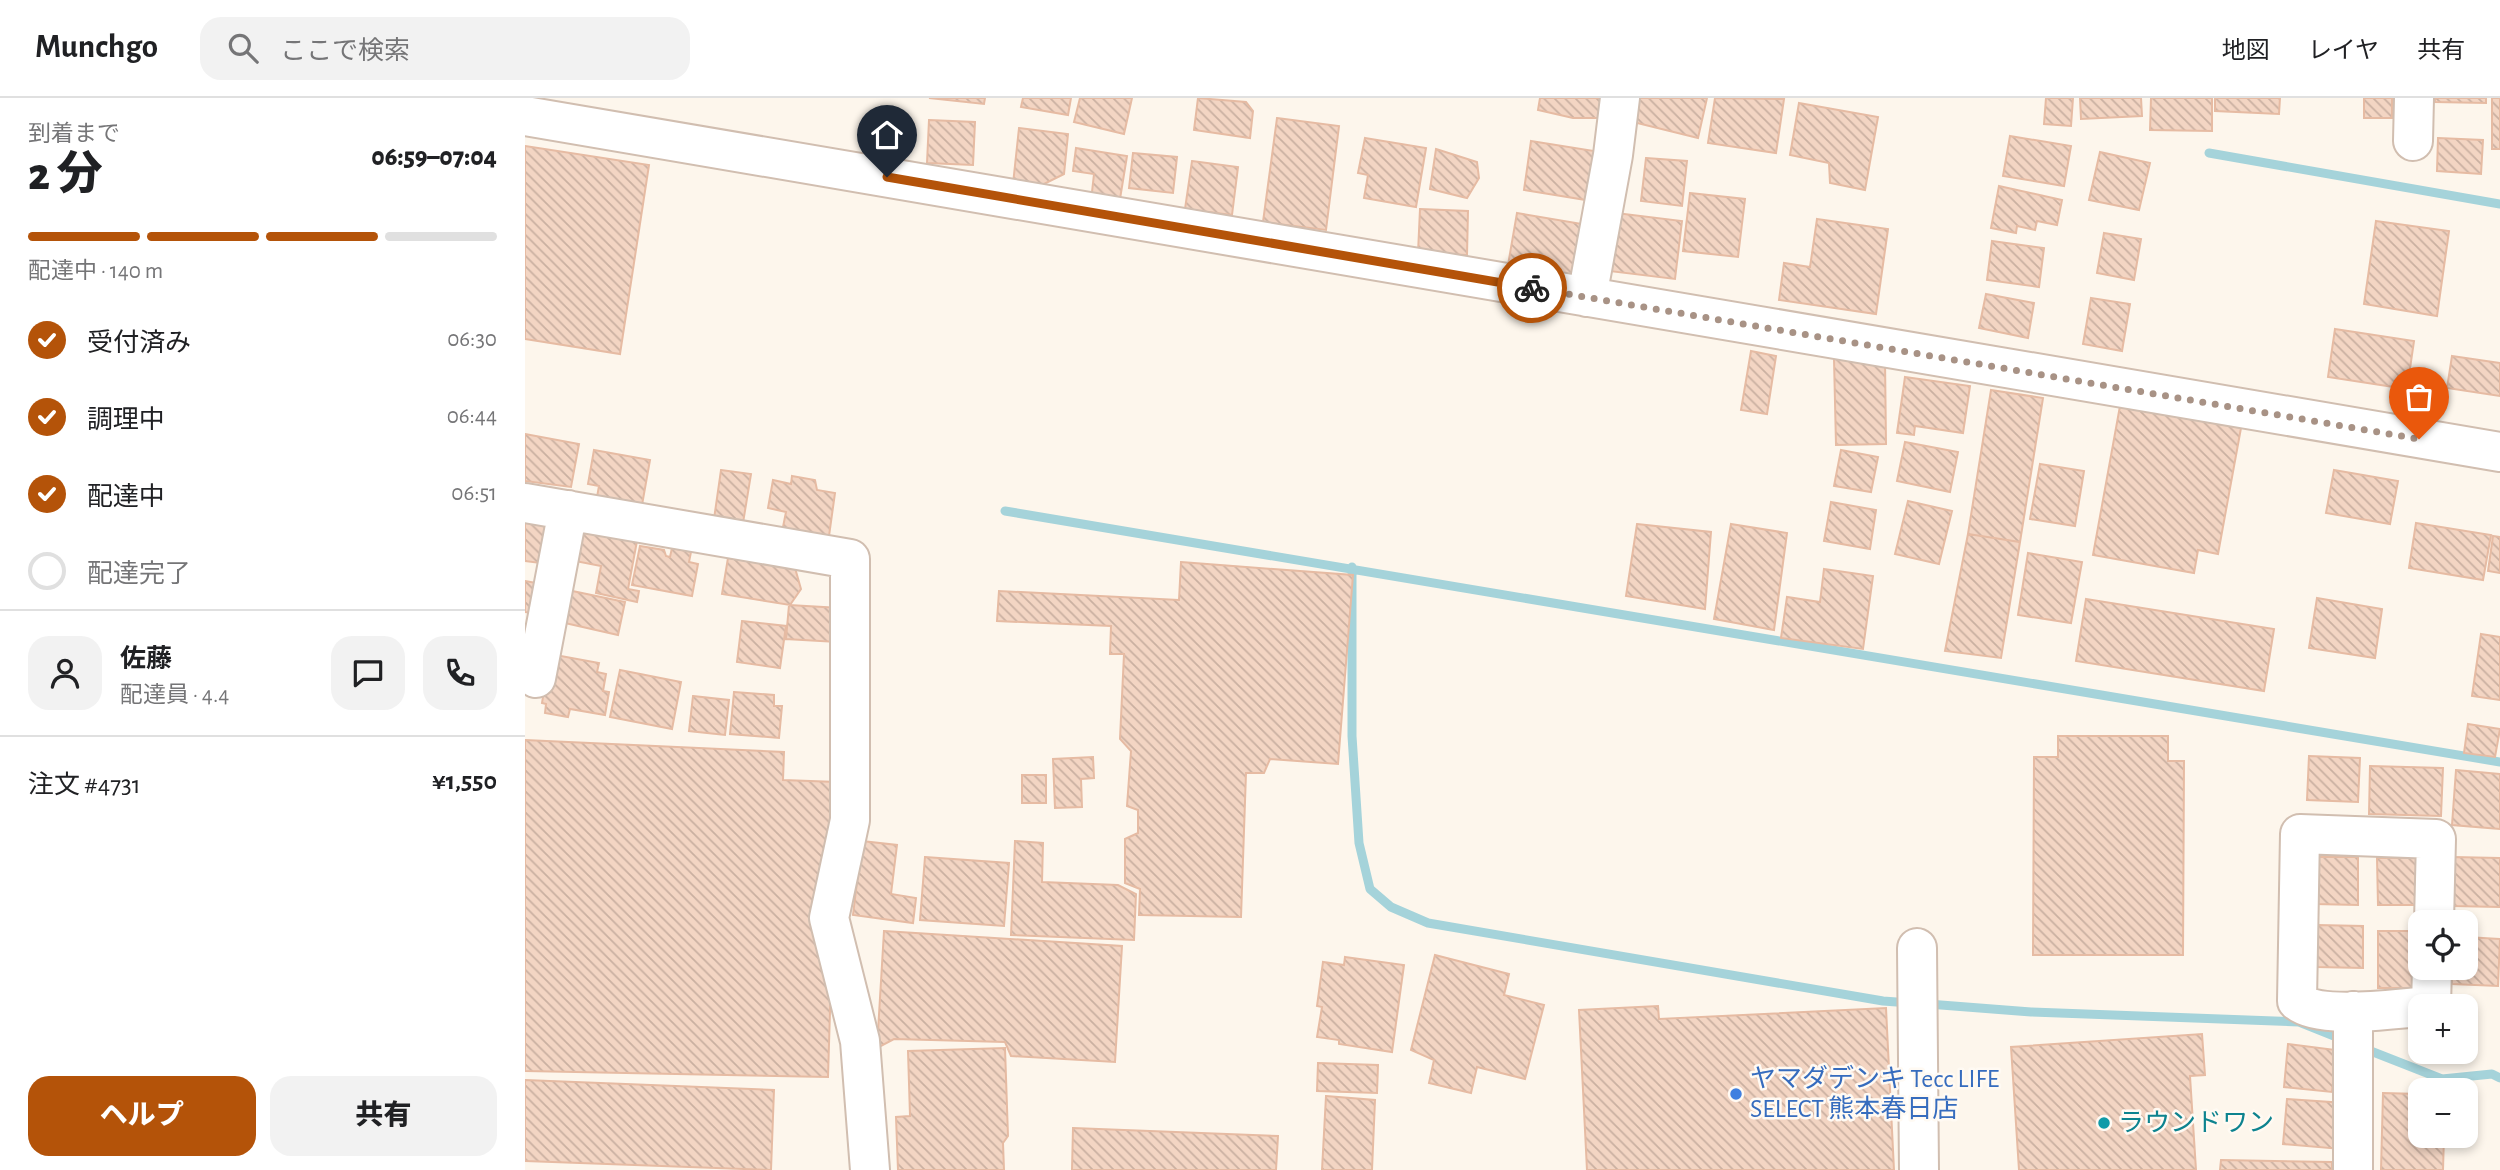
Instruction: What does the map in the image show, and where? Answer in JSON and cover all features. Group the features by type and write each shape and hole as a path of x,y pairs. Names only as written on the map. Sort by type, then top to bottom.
{"street":[{"path":"1587,297 1613,155 1619,98"},
{"path":"2413,141 2414,98"},
{"path":"525,116 2500,452"},
{"path":"525,503 850,559 850,820 829,918 860,1041 870,1170"},
{"path":"536,678 568,510"},
{"path":"2408,1008 2353,1012 2305,1008 2297,1001 2300,834 2436,838 2434,910"},
{"path":"1917,948 1919,1170"},
{"path":"2353,1012 2353,1170"}],"building":[{"path":"929,98 985,98 984,104"},
{"path":"1023,98 1071,98 1068,115 1021,107"},
{"path":"1080,98 1132,98 1124,134 1074,122"},
{"path":"1198,98 1246,102 1253,111 1250,138 1194,130"},
{"path":"1540,98 1609,98 1607,118 1573,118 1538,110"},
{"path":"1633,98 1707,98 1698,138 1633,122"},
{"path":"1715,98 1784,99 1776,153 1708,143"},
{"path":"2046,98 2073,98 2071,126 2044,124"},
{"path":"2080,98 2141,98 2142,116 2081,119"},
{"path":"2151,98 2212,98 2212,131 2150,130"},
{"path":"2215,98 2280,98 2279,114 2215,111"},
{"path":"2364,98 2392,98 2392,118 2364,118"},
{"path":"2435,98 2486,98 2486,103 2435,102"},
{"path":"2492,98 2500,98 2500,149 2492,149"},
{"path":"1799,103 1878,117 1865,190 1830,183 1829,163 1790,155"},
{"path":"1277,118 1339,126 1326,230 1263,222"},
{"path":"929,120 975,122 973,165 927,163"},
{"path":"1019,128 1068,134 1064,174 1038,187 1013,184"},
{"path":"2010,136 2071,146 2064,186 2003,176"},
{"path":"1365,138 1426,148 1416,207 1364,198 1368,175 1358,173"},
{"path":"2438,138 2483,140 2481,174 2437,171"},
{"path":"1531,141 1594,151 1586,200 1524,190"},
{"path":"525,146 649,165 620,354 525,339"},
{"path":"1076,148 1127,156 1119,205 1091,201 1094,174 1073,171"},
{"path":"1436,149 1477,162 1479,178 1467,198 1430,189"},
{"path":"2100,152 2150,163 2139,210 2089,200"},
{"path":"1133,153 1177,157 1173,193 1129,188"},
{"path":"1646,158 1687,161 1682,206 1641,201"},
{"path":"1192,161 1238,167 1232,215 1185,209"},
{"path":"1999,186 2062,200 2057,225 2037,221 2035,230 2017,226 2016,233 1991,228"},
{"path":"1690,193 1745,199 1738,257 1683,251"},
{"path":"1420,209 1468,211 1467,255 1418,253"},
{"path":"1517,213 1588,225 1580,277 1508,265"},
{"path":"1616,213 1682,221 1675,279 1609,271"},
{"path":"1817,219 1888,229 1876,314 1779,300 1784,263 1810,267"},
{"path":"2376,221 2449,231 2437,316 2364,304"},
{"path":"2104,233 2141,239 2134,280 2097,273"},
{"path":"1992,241 2044,248 2039,287 1987,280"},
{"path":"1986,294 2034,303 2028,338 1979,328"},
{"path":"2091,298 2130,304 2122,351 2083,344"},
{"path":"2335,329 2414,341 2407,389 2328,377"},
{"path":"1751,351 1776,356 1767,414 1741,410"},
{"path":"2452,356 2500,363 2500,396 2447,388"},
{"path":"1834,359 1885,359 1886,444 1836,445"},
{"path":"1905,377 1970,386 1963,433 1915,426 1914,435 1897,433"},
{"path":"1991,390 2043,398 2020,542 1968,534"},
{"path":"2120,406 2241,428 2218,554 2198,550 2194,573 2093,555"},
{"path":"525,434 579,444 571,487 525,481"},
{"path":"1905,442 1958,452 1950,492 1897,481"},
{"path":"594,450 650,460 642,505 597,497 599,486 588,484"},
{"path":"1841,450 1878,457 1871,492 1834,486"},
{"path":"2040,464 2084,471 2075,526 2030,519"},
{"path":"721,470 751,474 743,523 714,519"},
{"path":"2334,470 2398,481 2390,524 2326,513"},
{"path":"792,476 815,480 817,490 835,493 829,536 781,537 786,512 768,508 773,480 791,484"},
{"path":"1908,501 1952,511 1939,564 1895,554"},
{"path":"1831,502 1876,510 1870,549 1824,541"},
{"path":"525,521 545,523 551,531 540,563 525,561"},
{"path":"2416,523 2491,535 2483,580 2409,568"},
{"path":"1637,524 1711,532 1705,609 1626,596"},
{"path":"1731,524 1787,533 1774,630 1714,619"},
{"path":"576,529 637,541 628,589 639,591 637,602 596,593 601,566 570,560"},
{"path":"1968,534 2020,542 2001,658 1945,651"},
{"path":"2493,536 2500,537 2500,573 2488,571"},
{"path":"640,546 664,550 666,556 670,557 672,548 691,552 689,562 698,564 692,596 632,585"},
{"path":"2028,553 2082,562 2071,623 2018,615"},
{"path":"728,558 795,568 801,589 790,605 722,594"},
{"path":"1181,562 1353,575 1338,764 1270,759 1264,773 1246,773 1241,917 1139,915 1140,889 1125,883 1125,839 1138,833 1138,810 1127,806 1131,751 1120,739 1124,654 1110,654 1111,626 997,621 999,591 1179,600"},
{"path":"1824,569 1873,576 1863,649 1781,638 1787,597 1820,602"},
{"path":"525,581 542,584 538,614 525,612"},
{"path":"563,589 625,602 618,635 556,621"},
{"path":"2317,598 2382,609 2375,658 2309,648"},
{"path":"2086,599 2274,629 2264,691 2076,661"},
{"path":"789,605 840,608 837,642 786,639"},
{"path":"742,621 786,626 780,668 737,662"},
{"path":"2481,634 2500,637 2500,700 2472,696"},
{"path":"550,654 599,663 597,672 606,674 603,691 609,692 605,715 570,709 568,717 545,713 546,704 542,703"},
{"path":"620,670 681,682 672,729 610,717"},
{"path":"734,692 774,695 774,706 782,706 779,738 730,734"},
{"path":"693,696 729,700 725,735 689,731"},
{"path":"2468,724 2500,729 2495,757 2464,753"},
{"path":"2058,736 2168,736 2168,761 2184,761 2183,955 2033,955 2034,757 2058,757"},
{"path":"525,740 784,752 783,780 837,782 828,1077 525,1071"},
{"path":"2309,756 2360,758 2358,802 2307,800"},
{"path":"1093,757 1094,778 1081,779 1082,807 1055,808 1053,759"},
{"path":"2370,766 2443,768 2441,816 2369,814"},
{"path":"2456,770 2500,774 2500,829 2452,825"},
{"path":"1022,775 1046,775 1046,803 1022,803"},
{"path":"862,841 897,845 891,894 916,898 913,923 853,915"},
{"path":"1015,841 1043,843 1042,882 1118,885 1136,894 1134,940 1011,935"},
{"path":"925,857 1009,863 1004,926 920,920"},
{"path":"2315,857 2358,857 2358,905 2315,904"},
{"path":"2453,857 2500,858 2500,907 2453,906"},
{"path":"2377,858 2417,858 2418,905 2378,905"},
{"path":"2317,925 2363,926 2363,968 2316,967"},
{"path":"884,931 1122,946 1115,1062 1011,1056 1005,1042 894,1039 877,1048"},
{"path":"2378,931 2408,931 2408,980 2419,980 2419,988 2378,988"},
{"path":"2478,938 2500,939 2498,986 2452,984 2452,980 2478,980"},
{"path":"1435,955 1509,974 1504,995 1544,1005 1525,1079 1477,1067 1471,1093 1429,1083 1434,1060 1411,1050"},
{"path":"1345,957 1404,965 1392,1052 1339,1044 1339,1040 1317,1037 1322,1007 1317,1006 1323,962 1344,965"},
{"name":"ヤマダデンキ Tecc LIFE SELECT 熊本春日店","path":"1658,1006 1659,1019 1886,1008 1894,1170 1587,1170 1579,1010"},
{"name":"ラウンドワン","path":"2202,1034 2205,1075 2190,1076 2196,1170 2019,1170 2011,1047"},
{"path":"2288,1044 2336,1050 2332,1092 2284,1087"},
{"path":"1005,1048 1008,1136 1003,1143 1004,1170 898,1170 896,1117 910,1116 908,1051"},
{"path":"1318,1063 1378,1065 1377,1093 1317,1091"},
{"path":"525,1080 774,1090 771,1170 525,1161"},
{"path":"2383,1093 2408,1094 2408,1148 2444,1148 2443,1170 2381,1170"},
{"path":"1326,1096 1375,1100 1372,1170 1322,1170"},
{"path":"2287,1099 2345,1103 2341,1149 2283,1144"},
{"path":"1073,1128 1278,1136 1276,1170 1072,1170"},
{"path":"2221,1160 2332,1162 2332,1170 2220,1170"}],"waterway":[{"path":"2209,153 2500,204"},
{"path":"1005,511 2500,762"},
{"path":"1352,567 1352,736 1359,843 1370,889 1391,907 1428,923 1883,1001 1910,1003"},
{"path":"1928,1004 2031,1012 2299,1022 2344,1040"},
{"path":"2363,1048 2442,1079 2492,1074 2500,1078"}],"way so far":[{"path":"1532,288 2419,439"}],"place":[{"name":"ヤマダデンキ Tecc LIFE SELECT 熊本春日店","path":"1736,1094"},
{"name":"ラウンドワン","path":"2104,1123"}],"route":[{"path":"887,177 1532,288"}]}
